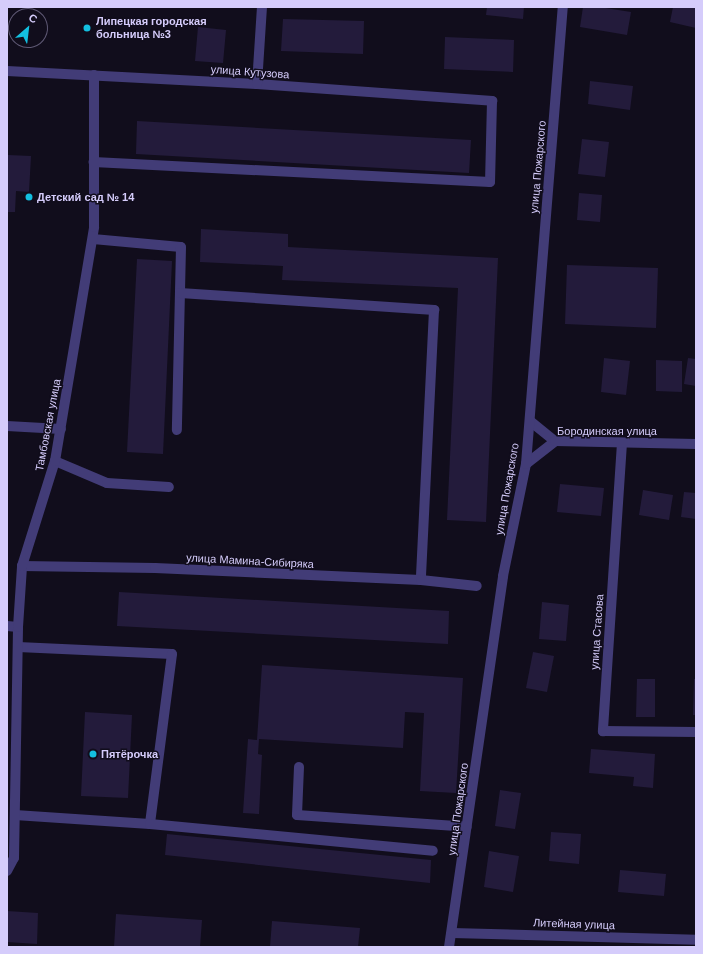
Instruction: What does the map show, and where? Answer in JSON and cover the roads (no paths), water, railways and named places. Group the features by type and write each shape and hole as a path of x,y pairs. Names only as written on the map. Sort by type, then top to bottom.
{"street":[{"path":"257,84 262,7"},
{"name":"улица Пожарского","path":"450,947 503,576 526,464 563,7"},
{"name":"улица Кутузова","path":"7,70 257,84 492,101 490,182 94,162"},
{"name":"Тамбовская улица","path":"7,871 14,858 18,627 22,566 55,461 93,239 94,75"},
{"path":"93,239 181,247 177,430"},
{"path":"180,293 434,310 421,580"},
{"path":"530,421 555,441"},
{"path":"7,426 61,429"},
{"name":"Бородинская улица","path":"526,464 555,441 696,444"},
{"name":"улица Стасова","path":"622,443 603,731 696,732"},
{"path":"55,461 107,483 169,487"},
{"name":"улица Мамина-Сибиряка","path":"22,566 155,568 421,580 477,586"},
{"path":"7,626 18,627"},
{"path":"18,646 172,654 150,824"},
{"path":"299,767 297,815 467,827"},
{"path":"15,815 150,824 433,851"},
{"name":"Литейная улица","path":"452,932 696,940"}],"place":[{"name":"Липецкая городская больница №3","path":"87,28"},
{"name":"Детский сад № 14","path":"29,197"},
{"name":"Пятёрочка","path":"93,754"}]}
